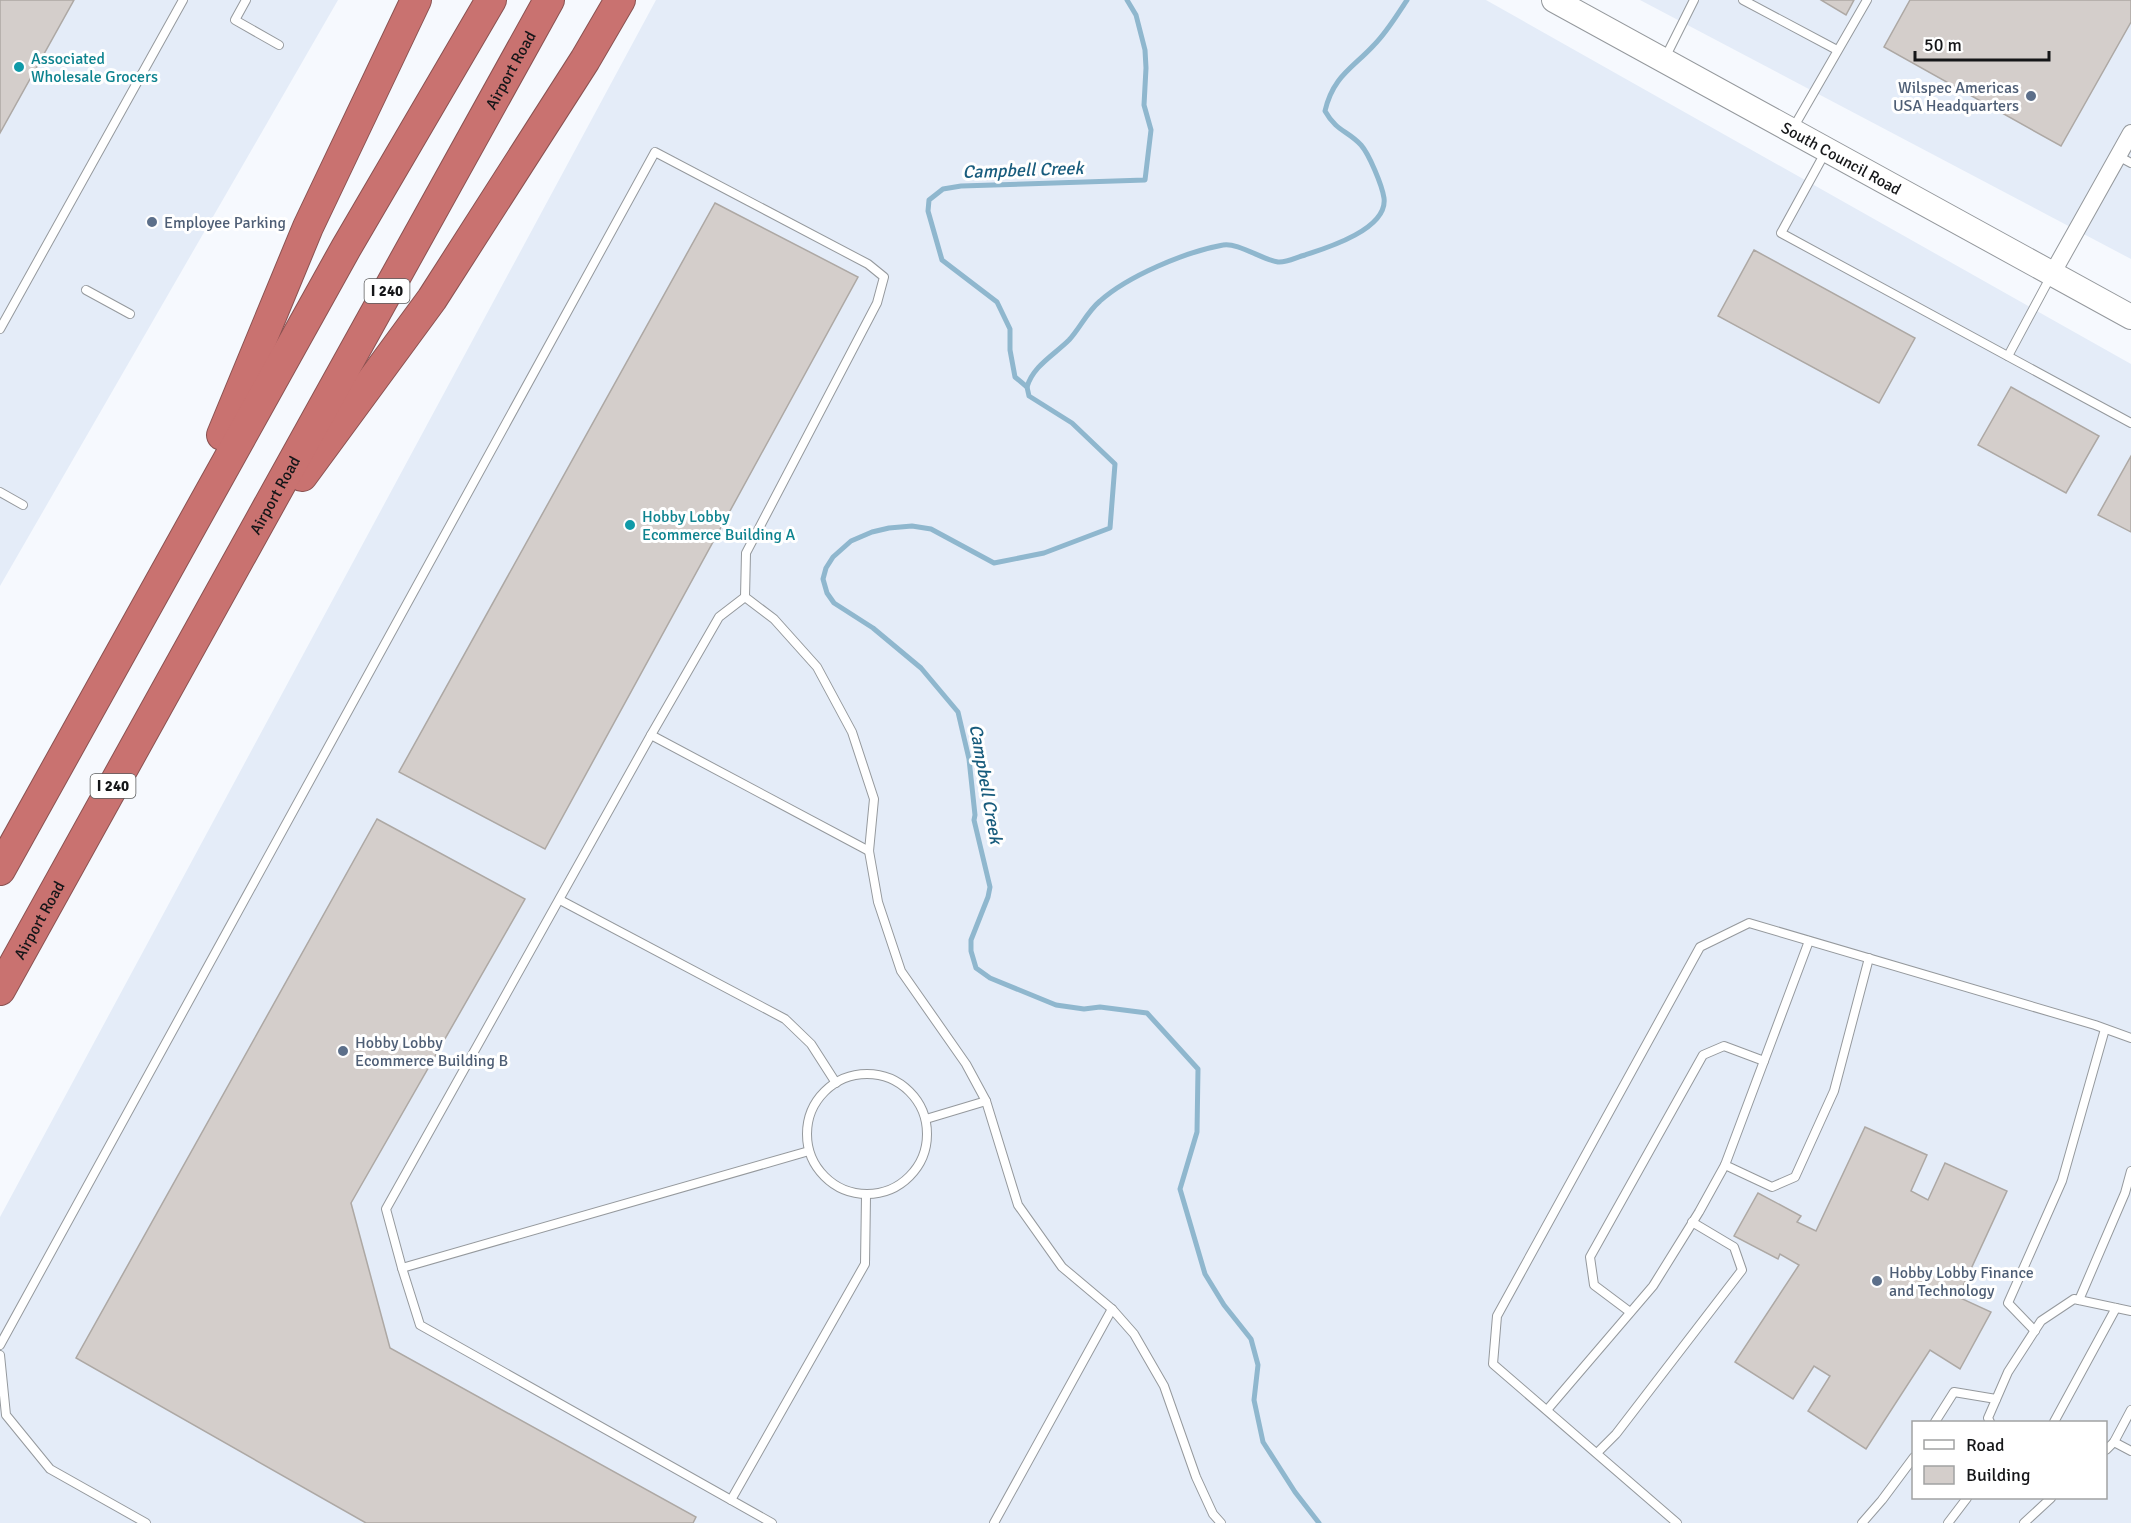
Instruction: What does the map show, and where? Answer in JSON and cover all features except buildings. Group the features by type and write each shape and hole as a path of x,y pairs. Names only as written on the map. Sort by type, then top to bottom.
{"highway":[{"path":"169,564 308,228 416,0"},
{"path":"0,870 346,248 491,0"},
{"name":"Airport Road","path":"0,990 549,0"},
{"path":"225,581 432,299 585,60 620,0"}],"main road":[{"name":"South Council Road","path":"1554,0 2131,317"}],"street":[{"path":"2052,274 2125,159 2131,133"}],"lane":[{"path":"0,329 183,0"},
{"path":"246,0 235,20 279,45"},
{"path":"1664,61 1694,0"},
{"path":"1743,0 1837,50"},
{"path":"1792,131 1867,0"},
{"path":"1827,150 1781,233 2131,422"},
{"path":"0,1345 655,152 868,264 884,278 877,303 746,553 745,597"},
{"path":"2008,356 2052,274"},
{"path":"86,290 130,314"},
{"path":"0,492 23,505"},
{"path":"745,597 719,616 386,1209 420,1325 772,1523"},
{"path":"745,597 774,619 817,667 852,732 874,799 868,851 878,902 901,971 966,1064 986,1101 1018,1205 1062,1267 1112,1309 1134,1334 1164,1386 1196,1477 1213,1514 1221,1523"},
{"path":"651,735 868,851"},
{"path":"560,900 785,1019 811,1044 836,1083"},
{"path":"1677,1523 1493,1364 1497,1316 1700,947 1749,923 2131,1038"},
{"path":"1547,1410 1653,1286 1725,1165 1809,941"},
{"path":"1725,1165 1772,1187 1795,1177 1834,1091 1869,958"},
{"path":"2035,1331 2008,1303 2062,1181 2105,1029"},
{"path":"1630,1312 1594,1285 1590,1257 1703,1055 1724,1046 1764,1061"},
{"path":"866,1074 890,1078 910,1091 920,1104 926,1119 928,1138 923,1157 913,1174 898,1186 866,1196 844,1190 828,1180 817,1167 809,1151 807,1136 814,1105 836,1083 850,1076 866,1074"},
{"path":"926,1119 986,1101"},
{"path":"402,1268 809,1151"},
{"path":"2079,1300 2125,1193 2131,1171"},
{"path":"730,1500 865,1264 866,1196"},
{"path":"1597,1453 1616,1434 1742,1270 1734,1247 1692,1222"},
{"path":"1990,1421 1988,1418 2008,1372 2041,1321 2074,1299 2131,1311"},
{"path":"2055,1421 2116,1308"},
{"path":"994,1523 1112,1309"},
{"path":"0,1355 6,1415 50,1469 146,1523"},
{"path":"1936,1421 1954,1392 1996,1399"},
{"path":"2107,1449 2114,1442 2131,1410"},
{"path":"2114,1442 2131,1451"},
{"path":"1862,1523 1912,1460"},
{"path":"1948,1523 1966,1499"},
{"path":"2024,1523 2049,1499"},
{"path":"1208,1523 1213,1514"}],"shaded area":[{"path":"0,0 338,0 0,586"},
{"path":"656,0 1486,0 2131,364 2131,1523 0,1523 0,1217"},
{"path":"1640,0 2131,0 2131,259"}],"waterway":[{"name":"Campbell Creek","path":"1127,0 1136,15 1145,50 1144,105 1151,130 1145,180 961,186 943,189 929,200 928,211 942,260 997,302 1010,329 1010,350 1015,377 1027,387 1029,396 1072,423 1115,464 1110,528 1044,553 994,563 931,529 912,526 889,528 851,541 833,557 826,568 823,579 827,593 834,603 873,628 921,668 958,712 969,759 974,820 990,887 971,940 971,951 976,968 990,978 1056,1005 1084,1009 1100,1007 1147,1013 1198,1069 1197,1132 1180,1189 1205,1274 1224,1305 1251,1339 1258,1365 1254,1400 1263,1442 1295,1492 1319,1523"},
{"path":"1027,387 1034,373 1069,340 1095,305 1141,274 1175,259 1223,245 1235,246 1272,261 1284,262 1354,236 1376,219 1383,209 1384,198 1371,162 1361,145 1338,127 1325,111 1338,81 1379,40 1407,0"}],"place":[{"name":"Associated Wholesale Grocers","path":"19,67"},
{"name":"Wilspec Americas USA Headquarters","path":"2031,96"},
{"name":"Employee Parking","path":"152,222"},
{"name":"Hobby Lobby Ecommerce Building A","path":"630,525"},
{"name":"Hobby Lobby Ecommerce Building B","path":"343,1051"},
{"name":"Hobby Lobby Finance and Technology","path":"1877,1281"}]}
